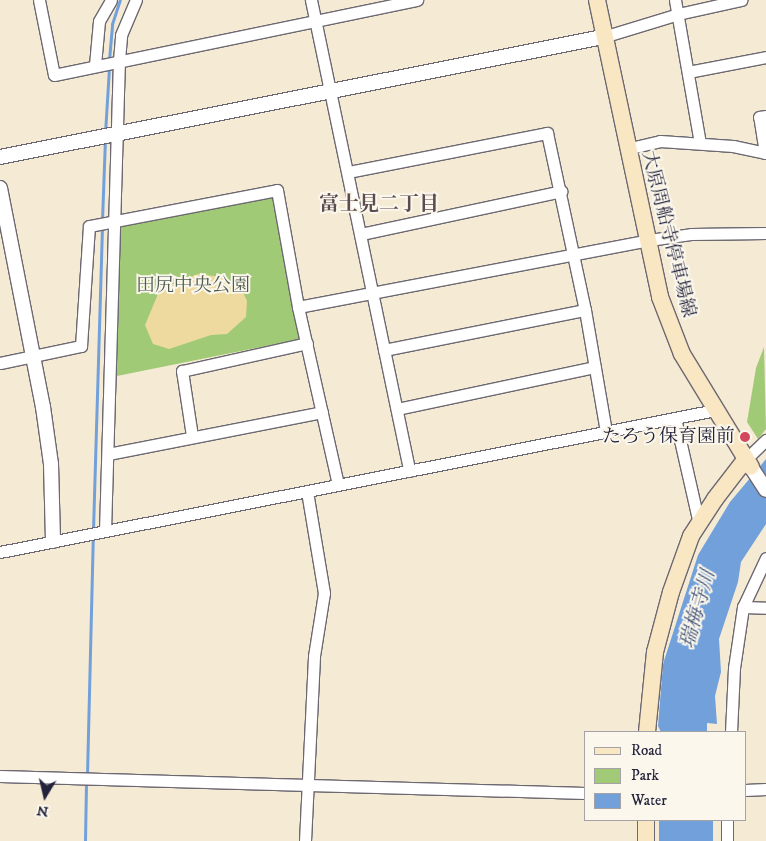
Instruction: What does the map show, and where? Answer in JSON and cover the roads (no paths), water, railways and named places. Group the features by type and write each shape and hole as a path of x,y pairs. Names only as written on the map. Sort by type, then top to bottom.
{"main road":[{"name":"大原周船寺停車場線","path":"596,0 626,148 649,240 660,298 671,328 715,410 748,464"},
{"path":"647,731 661,627 671,592 699,524 748,464"},
{"path":"646,821 646,841"}],"street":[{"path":"39,0 54,75 119,60 417,0"},
{"path":"105,531 119,60 121,35 136,0"},
{"path":"311,0 409,471"},
{"path":"675,0 700,143"},
{"path":"0,157 603,37 678,14 741,0"},
{"path":"95,65 99,21 109,1"},
{"path":"688,72 766,57"},
{"path":"626,148 660,141 700,143 766,153 759,117 766,116"},
{"path":"348,172 547,133 561,191 585,310 606,432"},
{"path":"0,188 33,356 51,464 53,541"},
{"path":"0,364 81,346 89,226 277,190 298,307 338,485"},
{"path":"361,234 561,191"},
{"path":"298,307 649,240 717,233 766,233"},
{"path":"384,350 585,310"},
{"path":"192,436 182,371 306,343"},
{"path":"397,408 595,367"},
{"path":"0,552 715,410"},
{"path":"108,454 322,412"},
{"path":"675,418 699,524"},
{"path":"766,440 748,464 766,490"},
{"path":"306,841 314,656 324,593 307,491"},
{"path":"731,731 734,668 744,607 766,558"},
{"path":"744,607 766,608"},
{"path":"0,776 78,777 308,787 584,792"},
{"path":"746,790 766,788"},
{"path":"727,821 727,841"}],"water":[{"name":"瑞梅寺川","path":"766,459 766,524 741,562 738,582 719,639 721,672 715,696 717,724 707,723 707,731 660,731 658,726 663,664 698,555 730,502"},
{"path":"659,821 713,821 713,841 659,841"}],"waterway":[{"path":"109,60 112,24 120,0"},
{"path":"105,133 109,67"},
{"path":"102,220 105,139"},
{"path":"93,530 102,226"},
{"path":"87,775 93,536"},
{"path":"85,841 86,781"}],"place":[{"name":"たろう保育園前","path":"745,437"}],"district":[{"name":"富士見二丁目","path":"379,204"}],"park label":[{"name":"田尻中央公園","path":"193,286"}]}
